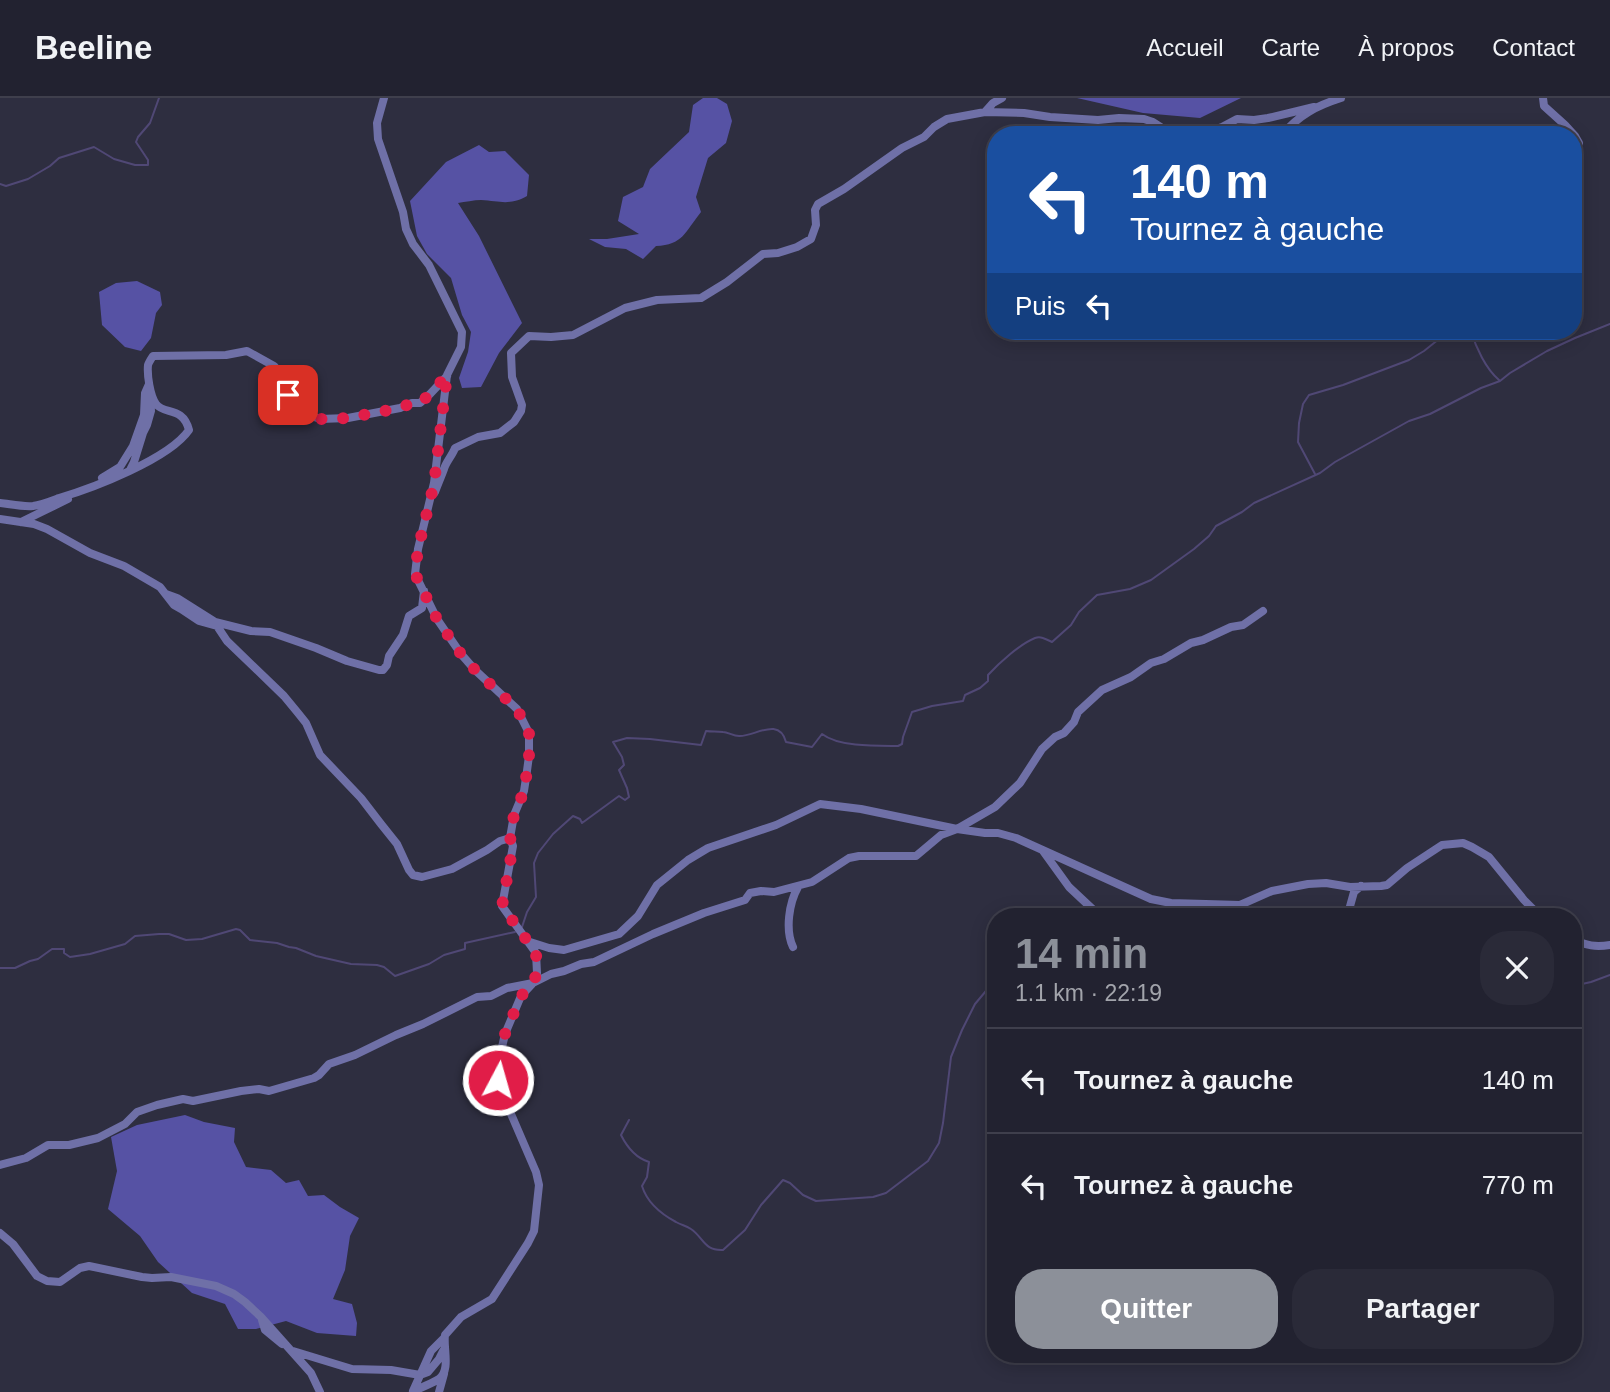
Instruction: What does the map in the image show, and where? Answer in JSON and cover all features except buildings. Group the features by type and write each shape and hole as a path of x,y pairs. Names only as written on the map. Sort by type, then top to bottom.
{"street":[{"path":"128,472 151,411 148,363 153,356 226,355 247,351 274,366 281,374 295,406 303,413 320,419 420,403 447,375 461,347 462,332 429,265 412,244 406,229 403,212 378,139 377,123 384,98"},
{"path":"985,112 1002,98"},
{"path":"1224,126 1237,119 1261,119 1341,98"},
{"path":"1543,98 1544,106 1565,126"},
{"path":"1291,126 1314,107"},
{"path":"428,510 455,448 478,437 500,433 514,422 521,411 522,405 512,377 511,353 530,335 573,335 625,308 657,300 701,298 763,254 788,250 811,239 816,225 815,210 818,204 902,148 924,137 947,118 985,112 1024,113 1097,120 1144,120 1159,126"},
{"path":"439,1392 446,1368 445,1335 461,1317 492,1299 528,1243 534,1231 538,1185 536,1172 501,1090 497,1069 505,1034 521,996 533,983 537,973 536,953 502,906 513,846 510,838 514,815 524,791 529,733 517,709 461,654 437,619 415,574 436,470 447,375"},
{"path":"0,503 34,506 76,493 128,472 185,436 189,430 186,421 178,414 158,407 150,386"},
{"path":"95,485 120,467 133,446 144,415 145,393 150,386"},
{"path":"21,523 76,493"},
{"path":"0,519 34,524 90,553 124,566 160,587 174,605 199,621 217,626 227,641 291,704 306,723 320,755 382,824 397,844 413,875 422,877 452,869 510,838"},
{"path":"166,594 215,622 284,636 347,662 383,670 403,635 409,616 422,608 424,590"},
{"path":"0,1165 26,1158 48,1145 69,1145 98,1138 125,1124 137,1112 157,1105 241,1091 269,1091 314,1077 329,1064 424,1024 477,997 491,996 507,988 533,983 580,964 594,962 704,913 745,900 750,893 798,887 819,879 849,858 916,856 941,835 995,807 1020,783 1042,748 1064,733 1074,722 1078,712 1102,690 1191,643 1231,626 1243,625 1263,611"},
{"path":"527,940 565,950 620,934 638,916 657,885 688,860 708,848 776,825 820,804 851,807 1016,838 1142,896 1171,903 1240,905 1272,891 1301,885 1387,885 1442,845 1462,844 1489,857 1532,908"},
{"path":"1041,849 1069,887 1091,908"},
{"path":"1350,908 1354,892 1361,886"},
{"path":"793,947 789,936 790,917 798,887"},
{"path":"1582,944 1596,947 1610,945"},
{"path":"0,1233 13,1244 37,1276 47,1281 60,1282 80,1268 89,1266 142,1277 171,1277 216,1286 234,1294 261,1317 292,1351 311,1373 320,1392"},
{"path":"413,1392 431,1351 444,1343"},
{"path":"292,1351 352,1369 391,1370 420,1375"},
{"path":"413,1392 438,1380 444,1374"}],"shaded area":[{"path":"703,98 717,98 727,104 732,121 726,143 708,158 696,197 701,212 687,231 672,243 656,246 643,259 626,249 605,247 589,239 639,234 618,221 623,197 643,187 650,169 689,132 693,105"},
{"path":"1077,98 1241,98 1200,118 1143,113"},
{"path":"479,145 489,152 505,151 529,175 527,196 521,199 510,202 481,200 458,203 479,236 522,323 499,353 481,387 462,388 459,378 468,352 471,332 462,315 451,278 427,254 417,236 410,201 446,162"},
{"path":"137,281 160,292 162,305 156,313 151,338 141,351 125,347 102,325 99,292 116,283"},
{"path":"185,1115 235,1128 234,1142 246,1167 271,1170 286,1183 299,1180 308,1196 324,1195 359,1218 350,1236 345,1270 333,1299 352,1304 357,1323 356,1336 317,1333 286,1321 256,1329 238,1329 225,1304 192,1293 158,1262 140,1236 108,1209 117,1171 111,1137 137,1125"}],"waterway":[{"path":"0,184 6,186 28,179 59,158 94,147 114,159 135,165 148,165 148,160 136,142 150,123 159,98"},
{"path":"1582,335 1610,324"},
{"path":"1315,474 1298,442 1303,404 1309,395 1409,360 1438,340"},
{"path":"1474,340 1482,358 1499,380"},
{"path":"522,927 536,897 534,863 538,853 553,834 573,816 582,823 619,796 625,800 629,797 619,770 624,765 622,757 613,742 627,738 701,745 706,731 739,736 772,729 783,734 786,742 812,747 822,734 848,744 898,746 902,744 912,712 963,701 965,695 988,681 988,675 1010,654 1029,641 1037,637 1052,642 1097,595 1130,589 1151,580 1194,549 1216,526 1254,503 1320,473 1409,421 1500,381 1547,351 1571,340"},
{"path":"0,968 15,968 38,959 52,949 64,949 64,953 70,957 125,944 135,936 169,934 186,940 202,939 236,929 250,940 277,943 351,964 377,965 395,976 465,949 465,943 515,932"},
{"path":"1582,984 1610,975"},
{"path":"629,1120 621,1135 632,1152 649,1162 647,1177 642,1186 647,1197 660,1211 691,1229 717,1250 723,1250 745,1230 761,1205 783,1180 816,1201 873,1197 886,1193 928,1161 939,1143 951,1057 975,1004 987,990"}],"route":[{"path":"288,395 303,413 320,419 348,418 420,403 447,375 434,484 418,549 415,574 437,619 461,654 517,709 529,733 524,791 514,815 510,838 513,846 502,906 536,953 537,973 533,983 521,996 505,1034 497,1069 498,1080"}]}
